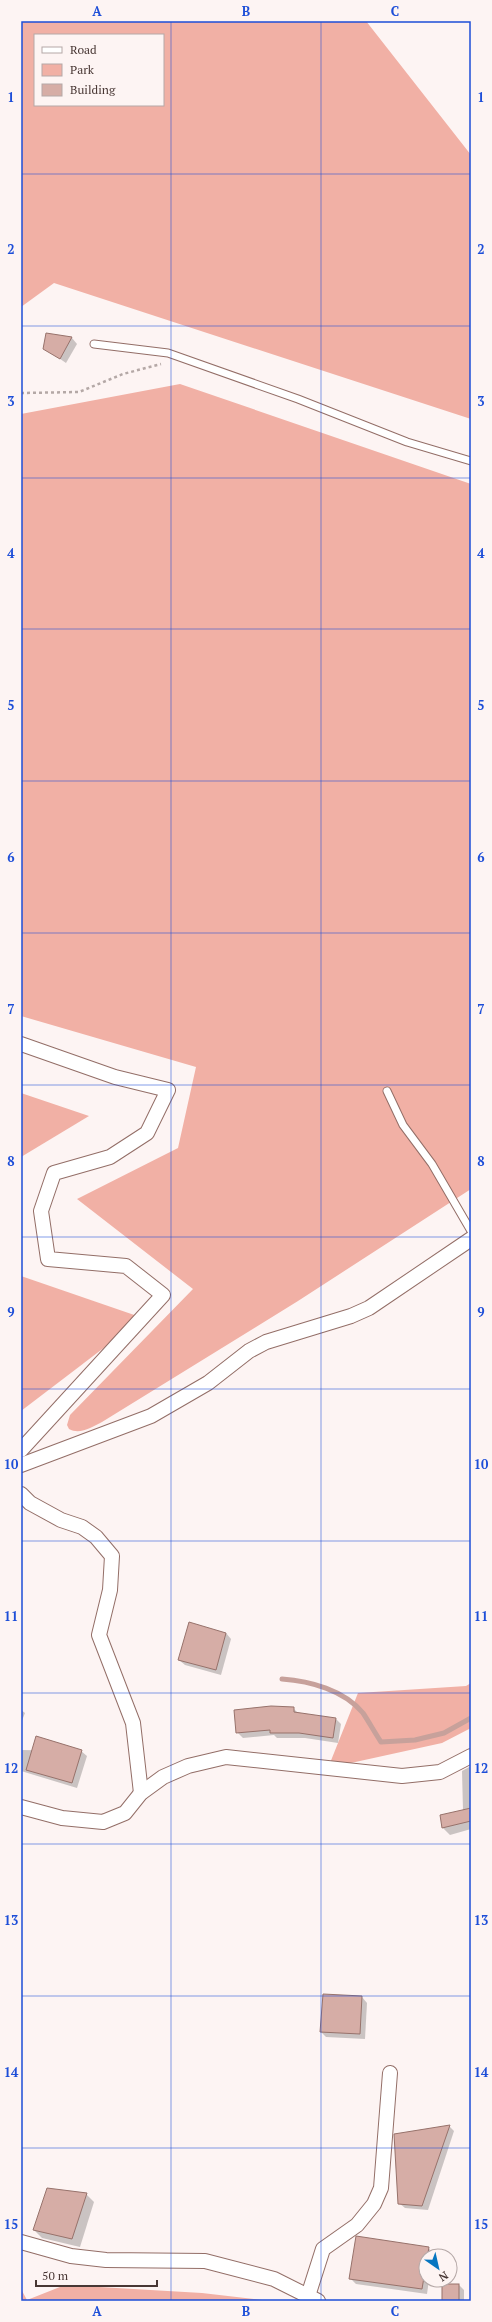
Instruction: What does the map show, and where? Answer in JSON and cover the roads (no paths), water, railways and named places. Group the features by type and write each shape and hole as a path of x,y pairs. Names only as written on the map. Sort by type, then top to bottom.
{"street":[{"path":"21,1044 115,1077 168,1090 147,1133 110,1157 54,1173 41,1211 48,1259 126,1266 163,1295 21,1450"},
{"path":"21,1465 151,1416 208,1383 249,1351 266,1342 351,1316 369,1308 471,1239"},
{"path":"21,1494 30,1503 92,1534 112,1556 110,1590 99,1635 133,1723 141,1794"},
{"path":"21,1806 62,1818 103,1822 125,1812 141,1794 163,1777 188,1766 226,1757 402,1776 440,1772 471,1756"},
{"path":"21,2242 71,2256 106,2260 205,2261 274,2279 313,2299 323,2249 357,2225 374,2204 381,2188 390,2073"}],"lane":[{"path":"94,344 168,353 232,375 407,442 471,461"},
{"path":"387,1091 404,1125 432,1164 471,1231"}],"waterway":[{"path":"282,1679 304,1682 326,1688 346,1698 363,1713 381,1742 415,1740 444,1733 471,1718"}]}
